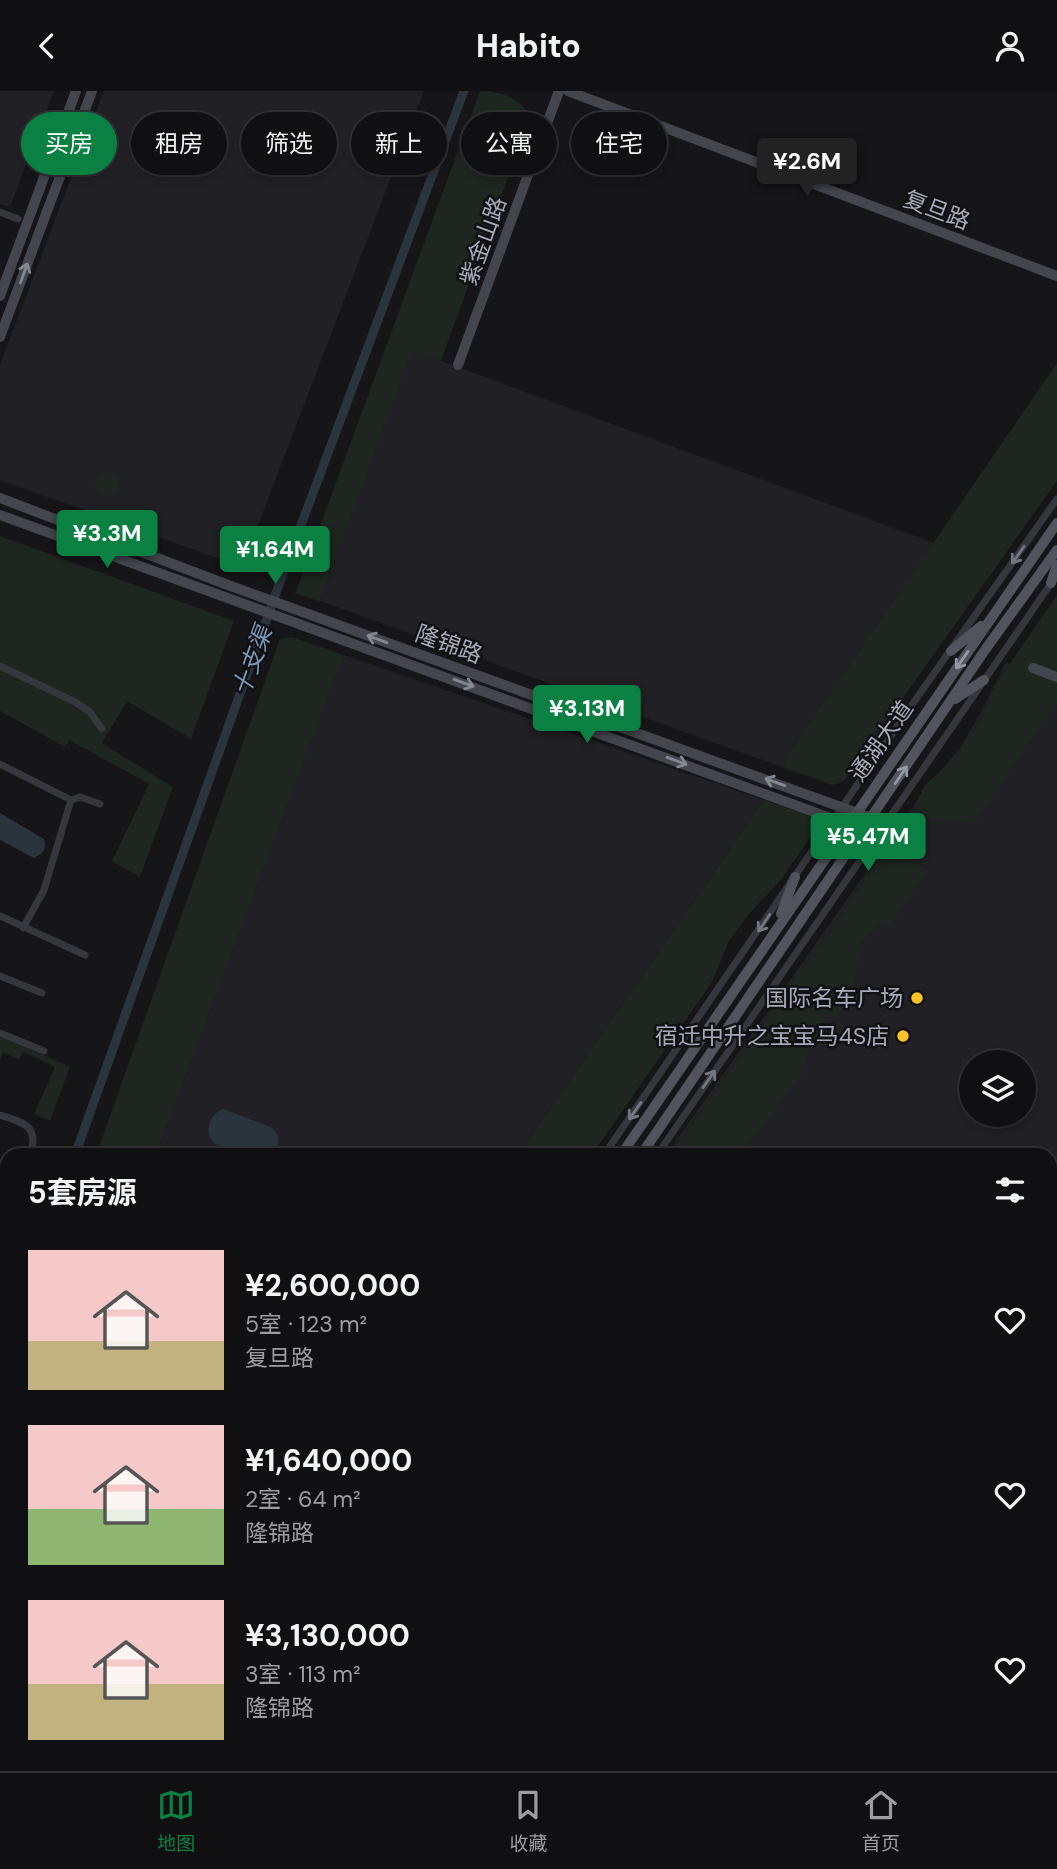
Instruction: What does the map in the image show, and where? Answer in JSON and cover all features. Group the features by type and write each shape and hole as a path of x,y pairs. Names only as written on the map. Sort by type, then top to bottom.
{"main road":[{"path":"0,296 76,91"},
{"path":"0,337 92,91"},
{"name":"紫金山路","path":"458,365 559,91"},
{"name":"复旦路","path":"568,91 1057,276"},
{"name":"隆锦路","path":"0,498 312,616 886,823"},
{"name":"隆锦路","path":"0,515 877,835"},
{"name":"通湖大道","path":"626,1148 1057,523"},
{"name":"通湖大道","path":"646,1148 1057,550"},
{"path":"1054,579 1057,565"},
{"path":"951,651 994,615"},
{"path":"1057,670 1034,665 1057,677"},
{"path":"950,702 984,680"},
{"path":"775,931 795,877"}],"street":[{"path":"0,212 18,219"},
{"path":"609,1148 1057,499"},
{"path":"662,1148 1054,579"},
{"path":"0,666 75,702 90,712 102,729"},
{"path":"0,764 71,800 80,797 100,804"},
{"path":"23,928 44,890 71,800"},
{"path":"0,916 85,955"},
{"path":"0,976 42,993"},
{"path":"0,1033 44,1051"},
{"path":"0,1115 26,1124 32,1131 32,1148"}],"shaded area":[{"path":"0,91 54,91 46,112 21,112 22,175 10,207 0,204"},
{"path":"104,91 424,91 416,112 351,112 351,175 392,175 242,567 0,480 0,365 72,175 117,175 117,112 96,112"},
{"path":"480,91 510,97 527,112 472,112"},
{"path":"461,143 461,175 509,175 441,361 412,351 320,601 295,594"},
{"path":"412,350 934,543 789,753 785,768 320,601"},
{"path":"1057,363 1057,481 844,781 832,785 785,768 789,753"},
{"path":"107,472 116,475 119,484 116,493 107,496 98,493 95,484 98,475"},
{"path":"0,536 234,621 191,739 127,701 102,743 173,787 140,877 112,861 149,784 69,740 65,747 0,711"},
{"path":"1057,595 1057,702 974,823 922,816 918,799 924,786 956,757 982,719 994,687"},
{"path":"292,637 344,655 159,1148 98,1148 280,639"},
{"path":"344,655 764,800 523,1148 159,1148"},
{"name":"国际名车广场","path":"1006,662 1057,681 1057,1148 671,1148 923,792 960,748"},
{"path":"764,800 811,816 816,821 817,828 780,881 749,914 729,941 712,982 597,1148 523,1148"},
{"path":"0,813 44,839 45,849 42,853 34,858 0,840"},
{"path":"889,842 928,870 889,926 882,922 861,942 851,999 842,1010 824,1023 808,1052 802,1073 746,1148 677,1148 794,978 821,948"},
{"path":"0,1036 70,1067 50,1121 34,1114 55,1067 23,1052 19,1060 3,1052 0,1060"},
{"path":"223,1109 271,1127 277,1134 277,1148 222,1147 209,1135 210,1123"}],"waterway":[{"name":"十支渠","path":"78,1148 286,565 464,91"}],"place":[{"name":"国际名车广场","path":"917,998"},
{"name":"宿迁中升之宝宝马4S店","path":"903,1036"}]}
